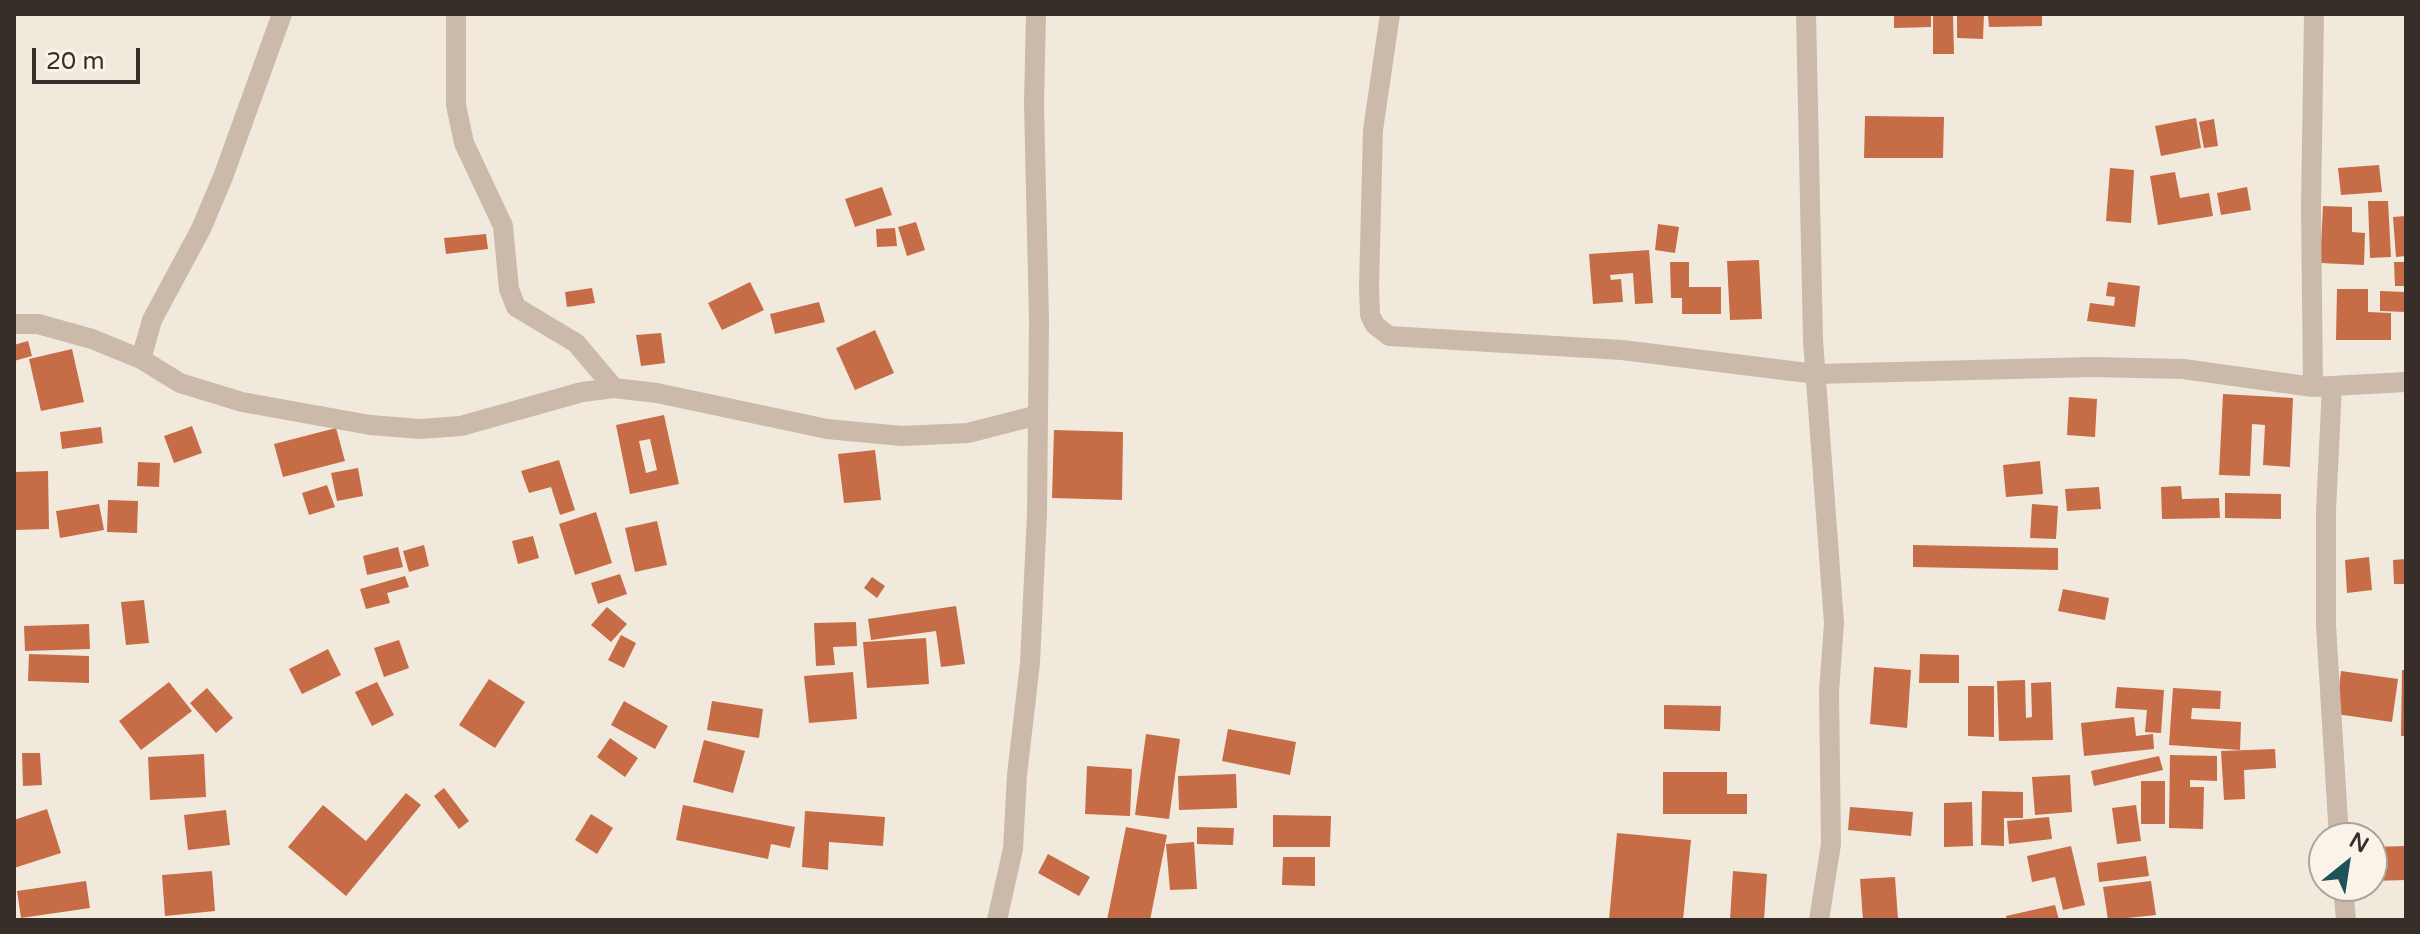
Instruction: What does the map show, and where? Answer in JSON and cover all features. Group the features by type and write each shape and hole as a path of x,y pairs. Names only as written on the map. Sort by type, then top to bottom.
{"street":[{"path":"141,359 152,320 201,229 223,177 282,14"},
{"path":"456,14 456,105 464,143 503,226 509,289 516,307 576,343 614,388"},
{"path":"997,920 1013,849 1017,775 1030,663 1038,415 1036,14"},
{"path":"1390,14 1373,130 1369,287 1370,315 1375,325 1389,336 1622,350 1816,374 2122,367 2183,369 2322,387 2406,382"},
{"path":"1806,14 1816,374 1834,623 1829,692 1831,844 1819,920"},
{"path":"2314,14 2311,224 2322,387 2326,625 2338,822"},
{"path":"14,324 38,324 92,339 141,359 180,383 242,402 370,425 420,429 461,426 582,392 614,388 657,393 827,429 902,436 968,433 1038,415"}],"building":[{"path":"1894,14 1931,14 1931,27 1894,28"},
{"path":"1933,14 1953,14 1954,54 1933,54"},
{"path":"1957,14 1984,14 1983,39 1957,38"},
{"path":"1988,14 2042,14 2042,26 1989,27"},
{"path":"1865,116 1944,117 1943,158 1864,158"},
{"path":"2196,118 2201,148 2161,156 2155,126"},
{"path":"2214,119 2218,146 2204,148 2199,122"},
{"path":"2379,165 2382,192 2341,195 2338,168"},
{"path":"2110,168 2134,170 2131,223 2106,221"},
{"path":"2175,172 2180,198 2209,193 2213,216 2158,225 2150,176"},
{"path":"882,187 892,215 855,227 845,199"},
{"path":"2247,187 2251,210 2221,215 2217,193"},
{"path":"2368,201 2388,201 2391,257 2370,258"},
{"path":"2323,206 2352,207 2352,232 2365,233 2364,265 2320,263"},
{"path":"2406,216 2406,256 2396,257 2393,217"},
{"path":"916,222 925,250 907,256 898,227"},
{"path":"1658,224 1679,227 1675,253 1655,250"},
{"path":"895,228 897,246 877,247 876,229"},
{"path":"486,234 488,249 446,254 444,238"},
{"path":"1649,250 1653,303 1635,304 1633,273 1610,275 1611,280 1621,279 1623,302 1593,304 1589,254"},
{"path":"1759,260 1762,319 1730,320 1727,261"},
{"path":"1670,262 1689,262 1689,287 1721,287 1721,314 1682,314 1682,298 1671,298"},
{"path":"2394,262 2406,262 2406,286 2395,286"},
{"path":"750,282 764,310 722,330 708,303"},
{"path":"2108,282 2140,286 2135,327 2087,321 2090,303 2114,306 2115,297 2106,296"},
{"path":"592,288 595,303 567,307 565,292"},
{"path":"2337,289 2368,289 2368,312 2391,313 2391,340 2336,340"},
{"path":"2380,291 2406,292 2406,312 2380,311"},
{"path":"819,302 825,322 775,334 770,314"},
{"path":"875,330 894,373 855,390 836,348"},
{"path":"661,333 665,363 641,366 636,335"},
{"path":"28,341 32,356 14,361 14,345"},
{"path":"72,349 84,402 41,411 29,359"},
{"path":"2223,394 2293,398 2290,467 2263,465 2265,425 2252,424 2250,476 2219,475"},
{"path":"2069,397 2097,399 2095,437 2067,435"},
{"path":"664,415 679,484 630,494 616,425","holes":["650,439 657,470 646,473 639,441"]},
{"path":"192,426 202,453 174,463 164,436"},
{"path":"101,427 103,443 62,449 60,432"},
{"path":"336,428 345,461 283,477 274,444"},
{"path":"1054,430 1123,432 1122,500 1052,498"},
{"path":"875,450 881,500 844,503 838,454"},
{"path":"559,460 575,510 560,515 551,487 529,493 521,471"},
{"path":"2040,461 2043,494 2006,497 2003,465"},
{"path":"138,462 160,463 159,487 137,486"},
{"path":"358,468 363,496 337,501 331,473"},
{"path":"48,471 49,529 15,530 14,472"},
{"path":"327,485 335,507 309,515 302,493"},
{"path":"2181,486 2182,499 2219,498 2220,518 2162,519 2161,487"},
{"path":"2099,487 2101,509 2067,511 2065,489"},
{"path":"2225,493 2281,494 2281,519 2225,518"},
{"path":"108,500 138,501 137,533 107,532"},
{"path":"99,504 104,530 60,538 56,511"},
{"path":"2032,504 2058,506 2056,539 2030,538"},
{"path":"596,512 612,563 575,575 559,524"},
{"path":"657,521 667,565 635,572 625,528"},
{"path":"533,536 539,558 518,564 512,541"},
{"path":"424,545 429,566 409,572 403,551"},
{"path":"1913,545 2058,548 2058,570 1913,567"},
{"path":"398,547 403,567 367,575 363,556"},
{"path":"2369,557 2372,590 2347,593 2345,560"},
{"path":"2406,559 2406,584 2394,584 2393,560"},
{"path":"620,574 627,594 598,604 591,583"},
{"path":"405,576 409,587 387,593 390,603 366,609 360,589"},
{"path":"872,577 885,586 877,598 864,588"},
{"path":"2063,589 2109,598 2105,620 2058,611"},
{"path":"144,600 149,643 126,645 121,602"},
{"path":"956,606 965,664 941,667 936,631 871,640 868,619"},
{"path":"607,607 627,624 611,642 591,625"},
{"path":"856,622 857,646 833,647 835,665 816,666 814,623"},
{"path":"89,624 90,649 25,651 24,626"},
{"path":"621,635 636,643 624,668 608,660"},
{"path":"926,638 929,684 867,688 863,642"},
{"path":"399,640 409,668 384,677 374,648"},
{"path":"328,649 341,675 302,694 289,669"},
{"path":"29,654 89,656 89,683 28,681"},
{"path":"1920,654 1959,655 1959,683 1919,683"},
{"path":"1874,667 1911,670 1907,728 1870,724"},
{"path":"2402,670 2406,670 2406,736 2401,736"},
{"path":"2341,671 2398,679 2392,722 2336,714"},
{"path":"853,672 857,719 809,723 804,676"},
{"path":"489,679 525,702 495,748 459,725"},
{"path":"2025,680 2026,718 2032,717 2031,683 2051,682 2053,740 1999,741 1997,681"},
{"path":"169,682 192,711 141,750 119,721"},
{"path":"377,682 394,715 372,726 355,692"},
{"path":"1968,686 1994,686 1994,737 1968,736"},
{"path":"2117,687 2164,690 2161,733 2145,732 2147,710 2115,708"},
{"path":"207,688 233,718 216,733 190,703"},
{"path":"2173,688 2221,691 2220,709 2192,708 2191,719 2241,722 2240,750 2169,745"},
{"path":"624,701 668,726 655,749 611,725"},
{"path":"712,701 763,709 759,738 707,730"},
{"path":"1664,705 1721,706 1720,731 1664,729"},
{"path":"2134,717 2136,736 2153,734 2154,749 2084,756 2081,723"},
{"path":"1228,729 1296,742 1290,775 1222,761"},
{"path":"1146,734 1180,739 1169,819 1135,815"},
{"path":"610,738 638,758 625,777 597,757"},
{"path":"704,740 745,751 733,793 693,782"},
{"path":"2275,749 2276,768 2244,770 2245,799 2224,800 2221,751"},
{"path":"22,753 40,753 42,785 23,786"},
{"path":"204,754 206,797 150,800 148,757"},
{"path":"2170,755 2217,756 2217,781 2190,780 2190,787 2204,787 2203,829 2169,828"},
{"path":"2159,756 2163,770 2094,786 2091,771"},
{"path":"1087,766 1132,769 1130,816 1085,814"},
{"path":"1663,772 1727,772 1727,794 1747,794 1747,814 1663,814"},
{"path":"1236,774 1237,808 1179,810 1178,776"},
{"path":"2070,775 2072,812 2035,815 2032,777"},
{"path":"2141,781 2165,781 2165,824 2141,824"},
{"path":"444,788 469,821 459,829 434,796"},
{"path":"1982,791 2023,792 2023,818 2004,818 2004,846 1981,845"},
{"path":"406,793 421,805 346,896 288,847 323,805 366,841"},
{"path":"1972,802 1973,846 1944,847 1944,803"},
{"path":"683,805 795,827 790,848 771,844 768,859 676,840"},
{"path":"2136,805 2141,841 2117,844 2112,808"},
{"path":"1850,807 1913,812 1911,836 1848,830"},
{"path":"47,809 61,853 14,868 14,820"},
{"path":"226,810 230,845 188,850 184,815"},
{"path":"805,811 885,817 883,846 829,842 828,870 802,867"},
{"path":"591,814 613,828 597,854 575,840"},
{"path":"1273,815 1331,816 1330,847 1273,847"},
{"path":"2049,817 2052,839 2009,844 2007,821"},
{"path":"1126,827 1167,835 1150,920 1107,920"},
{"path":"1197,827 1234,828 1233,845 1197,844"},
{"path":"1617,833 1691,840 1683,920 1609,920"},
{"path":"1194,842 1197,889 1170,890 1166,844"},
{"path":"2071,846 2085,905 2063,910 2055,877 2032,882 2027,856"},
{"path":"2406,846 2406,880 2388,881 2388,847"},
{"path":"1048,854 1090,877 1079,896 1038,873"},
{"path":"2146,856 2149,876 2099,882 2097,863"},
{"path":"1283,857 1315,857 1315,886 1282,885"},
{"path":"212,871 215,911 165,916 162,875"},
{"path":"1733,871 1767,874 1764,920 1730,920"},
{"path":"1895,877 1898,919 1863,920 1860,879"},
{"path":"86,881 90,908 21,918 17,891"},
{"path":"2151,881 2156,915 2108,920 2103,887"},
{"path":"2055,905 2059,920 2007,920 2006,916"}]}
